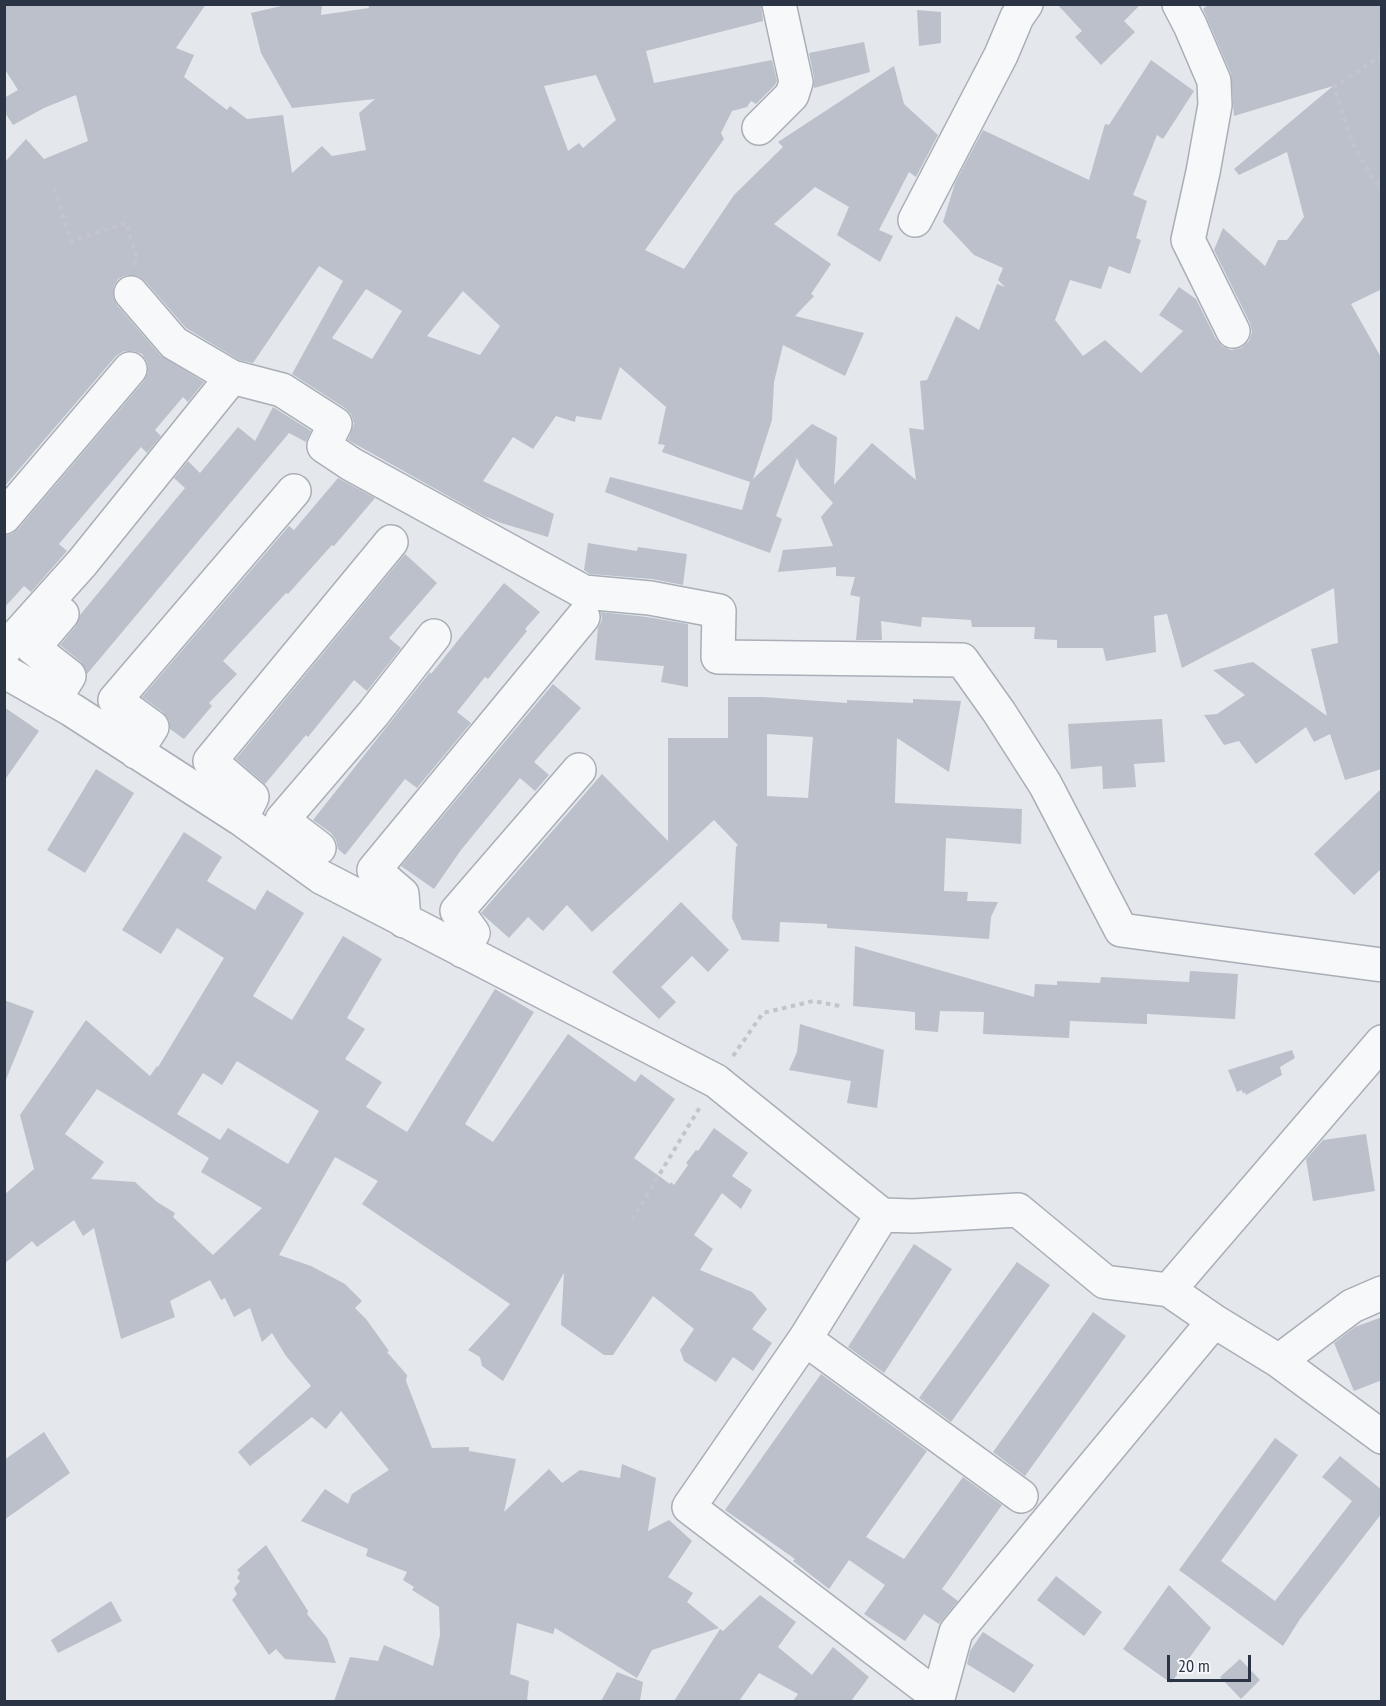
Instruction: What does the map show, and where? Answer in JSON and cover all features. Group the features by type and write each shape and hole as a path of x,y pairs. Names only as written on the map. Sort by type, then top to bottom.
{"street":[{"path":"759,128 792,95 796,82 779,4"},
{"path":"915,220 1001,55 1017,17 1026,4"},
{"path":"1179,4 1214,81 1215,97 1203,172 1188,240 1233,331"},
{"path":"131,293 174,343 232,377 282,390 335,424 324,446 351,464 584,592 650,598 719,611 718,657 962,660 999,712 1045,784 1121,930 1382,965"},
{"path":"4,517 130,369"},
{"path":"4,650 82,563 232,377"},
{"path":"54,700 69,676 33,648 212,432"},
{"path":"135,752 152,727 115,700 294,491"},
{"path":"241,819 252,797 210,761 391,542"},
{"path":"404,921 402,894 374,870 583,617"},
{"path":"321,876 332,858 282,820 374,714 434,636"},
{"path":"4,671 54,700 241,819 321,876 716,1081 882,1215 913,1216 1018,1210 1105,1282 1169,1290 1279,1361 1382,1437"},
{"path":"463,951 473,933 457,911 579,770"},
{"path":"1169,1290 1382,1042"},
{"path":"882,1215 805,1339 689,1507 925,1696 956,1632 1214,1321"},
{"path":"1279,1361 1352,1306 1382,1293"},
{"path":"805,1339 1021,1496"}],"path":[{"path":"1382,55 1334,87 1352,142 1372,178 1382,187"},
{"path":"54,188 71,241 126,223 136,256 131,293"},
{"path":"632,1220 716,1081 763,1013 813,1001 840,1006"}],"building":[{"path":"4,4 206,4 176,48 194,55 184,77 227,110 230,106 247,119 283,115 292,173 322,146 332,156 366,150 359,113 375,99 292,108 261,53 251,13 290,4 322,4 321,15 369,8 368,4 761,4 763,21 646,51 654,83 772,60 777,81 756,104 751,101 747,107 732,111 721,133 724,139 645,250 684,269 734,195 783,147 778,142 894,66 904,104 938,135 916,177 909,172 879,230 893,236 880,262 837,235 849,207 815,187 774,224 831,264 811,294 814,296 795,316 864,333 845,376 783,345 774,382 772,420 753,479 812,424 837,437 834,485 872,443 916,480 909,428 924,430 920,381 927,380 956,316 979,330 997,284 1005,287 998,280 1003,268 974,255 943,222 955,183 983,130 1089,180 1105,124 1109,125 1151,60 1194,91 1163,139 1157,135 1133,195 1147,201 1136,238 1141,240 1130,274 1109,266 1101,289 1070,280 1055,320 1083,356 1105,340 1141,373 1183,331 1159,315 1179,287 1196,299 1216,339 1222,346 1231,350 1241,348 1249,341 1252,332 1250,323 1214,250 1223,228 1265,266 1278,240 1287,240 1304,217 1287,152 1239,175 1234,169 1333,86 1234,116 1231,74 1203,9 1209,4 1382,4 1382,289 1351,304 1382,359 1382,769 1345,780 1330,734 1314,742 1306,727 1256,764 1239,741 1224,745 1204,715 1217,714 1245,695 1213,670 1253,662 1327,716 1311,649 1338,643 1334,588 1182,668 1167,614 1154,616 1156,652 1106,661 1103,648 1057,648 1057,640 1034,639 1035,627 972,627 971,620 922,617 921,627 881,621 882,640 856,640 860,597 850,595 855,577 836,576 836,567 778,572 783,550 833,546 821,517 833,503 800,466 797,458 776,516 782,519 770,553 605,492 610,477 742,510 750,482 662,452 665,445 658,444 666,407 620,367 601,420 576,416 575,422 556,416 533,449 513,437 483,481 554,514 548,537 484,516 348,440 354,424 351,414 292,374 343,281 319,266 253,363 239,360 186,328 138,276 127,275 118,279 114,286 113,296 117,305 160,355 204,382 188,402 183,397 155,430 161,436 147,453 141,447 59,544 67,551 31,592 24,586 4,608 4,535 11,534 18,529 144,381 148,372 147,362 142,354 124,351 116,356 4,487 4,163 26,139 44,159 88,141 76,95 44,108 13,125 4,111 4,98 18,90 4,68","holes":["596,75 616,120 583,148 579,143 568,151 544,86","366,289 402,311 372,359 332,338","463,291 500,326 480,355 427,336"]},
{"path":"1057,4 1141,4 1124,21 1135,32 1101,65 1075,37 1082,31"},
{"path":"917,10 941,12 941,43 919,46"},
{"path":"864,42 870,72 814,88 809,53"},
{"path":"273,407 311,431 306,442 289,433 87,674 81,662 60,645 76,626 80,615 185,488 174,478 188,461 200,473 238,427 255,441"},
{"path":"338,478 375,498 334,546 332,545 223,661 237,674 209,703 212,706 184,739 170,729 169,720 163,712 142,697 289,526 294,530"},
{"path":"588,543 637,551 638,547 687,554 683,585 652,579 590,574 584,570"},
{"path":"405,554 437,583 389,638 401,648 367,691 354,680 308,737 306,735 265,784 236,759"},
{"path":"504,583 540,612 488,679 485,677 457,712 471,723 417,788 405,779 345,855 338,849 331,833 313,820"},
{"path":"601,612 688,624 688,687 661,682 664,666 595,660 598,628 602,620"},
{"path":"553,684 581,708 534,762 549,775 535,791 520,778 461,850 434,889 401,866"},
{"path":"728,697 847,703 847,700 913,703 913,699 961,701 949,772 897,738 895,803 1022,809 1021,844 946,838 944,891 968,892 967,901 998,902 991,917 989,939 827,928 827,924 780,922 779,942 742,940 732,918 736,847 738,845 714,820 592,932 567,905 543,931 528,917 509,938 481,913 602,774 668,841 668,738 728,738","holes":["767,734 813,737 808,798 767,796"]},
{"path":"4,707 39,731 4,781"},
{"path":"1162,719 1165,762 1134,764 1136,787 1103,789 1102,766 1071,769 1068,724"},
{"path":"96,769 134,793 85,873 47,850"},
{"path":"1382,788 1382,868 1354,895 1314,854"},
{"path":"184,832 222,857 207,881 255,910 267,890 304,913 253,996 292,1020 343,936 382,959 347,1018 365,1029 345,1059 382,1082 366,1107 407,1132 495,989 534,1012 465,1124 493,1142 568,1034 635,1082 641,1074 675,1099 634,1158 670,1184 671,1182 674,1185 688,1165 686,1163 696,1150 698,1151 714,1128 748,1153 732,1176 752,1190 741,1209 722,1193 694,1235 713,1249 700,1270 752,1292 767,1309 752,1329 772,1343 753,1371 733,1357 716,1382 684,1361 680,1350 694,1329 653,1296 613,1355 604,1355 561,1325 564,1273 503,1381 482,1366 480,1357 468,1350 510,1304 362,1204 378,1181 335,1157 279,1255 311,1266 345,1284 362,1301 355,1308 366,1319 389,1351 387,1352 407,1375 406,1381 432,1448 469,1447 469,1451 516,1459 504,1512 549,1469 562,1483 580,1470 620,1478 622,1464 656,1478 648,1531 669,1520 692,1541 668,1577 693,1593 687,1602 719,1628 652,1650 637,1678 555,1628 553,1634 517,1623 510,1674 529,1681 527,1701 334,1701 350,1657 378,1661 384,1645 433,1666 440,1635 439,1607 412,1590 414,1587 403,1580 407,1572 366,1556 368,1549 301,1521 325,1489 348,1504 352,1494 389,1470 341,1411 326,1429 312,1417 250,1466 238,1452 311,1386 286,1356 272,1333 262,1342 250,1308 234,1317 225,1298 221,1300 210,1280 170,1301 175,1317 121,1339 94,1228 83,1236 74,1220 37,1247 32,1241 4,1264 4,1195 34,1169 20,1115 86,1020 150,1076 158,1067 224,958 177,928 161,954 122,930","holes":["237,1061 319,1111 288,1164 228,1128 220,1140 177,1114 203,1073 222,1085","97,1089 209,1158 201,1172 262,1208 213,1255 173,1217 175,1213 157,1202 135,1182 91,1179 104,1162 65,1134"]},
{"path":"681,902 729,950 708,972 692,956 661,987 676,1002 659,1019 612,972"},
{"path":"855,946 1034,997 1035,984 1057,985 1057,981 1100,983 1101,977 1189,982 1190,971 1238,974 1235,1019 1147,1014 1147,1024 1070,1021 1069,1038 983,1034 984,1012 940,1011 938,1032 915,1030 915,1012 853,1006"},
{"path":"4,1000 34,1011 5,1082 4,1081"},
{"path":"800,1024 884,1050 877,1108 847,1103 851,1081 789,1070 797,1052"},
{"path":"1292,1050 1295,1058 1280,1067 1282,1075 1246,1095 1242,1090 1237,1092 1228,1070"},
{"path":"1366,1134 1375,1191 1313,1201 1306,1159 1323,1140"},
{"path":"914,1244 952,1269 884,1373 848,1347"},
{"path":"1017,1262 1050,1285 951,1422 919,1398"},
{"path":"1093,1312 1126,1336 1025,1476 993,1452"},
{"path":"1382,1317 1382,1380 1354,1391 1334,1343 1355,1327"},
{"path":"821,1374 927,1451 866,1537 904,1559 963,1477 1002,1505 942,1589 958,1601 939,1624 924,1614 905,1641 864,1614 885,1585 849,1560 829,1589 793,1561 795,1559 725,1510"},
{"path":"44,1432 70,1473 4,1520 4,1460"},
{"path":"1275,1438 1298,1455 1221,1561 1275,1601 1352,1501 1322,1477 1340,1456 1382,1490 1382,1513 1300,1619 1283,1646 1179,1570"},
{"path":"266,1545 308,1611 307,1614 327,1638 336,1663 285,1659 276,1649 269,1655 232,1600 237,1594 234,1588 240,1581 237,1578 240,1573 237,1570"},
{"path":"1056,1576 1102,1612 1084,1636 1037,1600"},
{"path":"1169,1585 1211,1628 1171,1683 1123,1649"},
{"path":"760,1595 796,1622 778,1647 812,1675 833,1647 869,1677 851,1701 793,1701 798,1694 759,1673 739,1701 674,1701 720,1629 723,1631"},
{"path":"111,1601 122,1621 58,1653 51,1640"},
{"path":"983,1632 1034,1665 1014,1693 967,1664 970,1651"},
{"path":"1240,1659 1260,1680 1241,1699 1220,1677"},
{"path":"617,1672 643,1682 640,1701 601,1701"}]}
